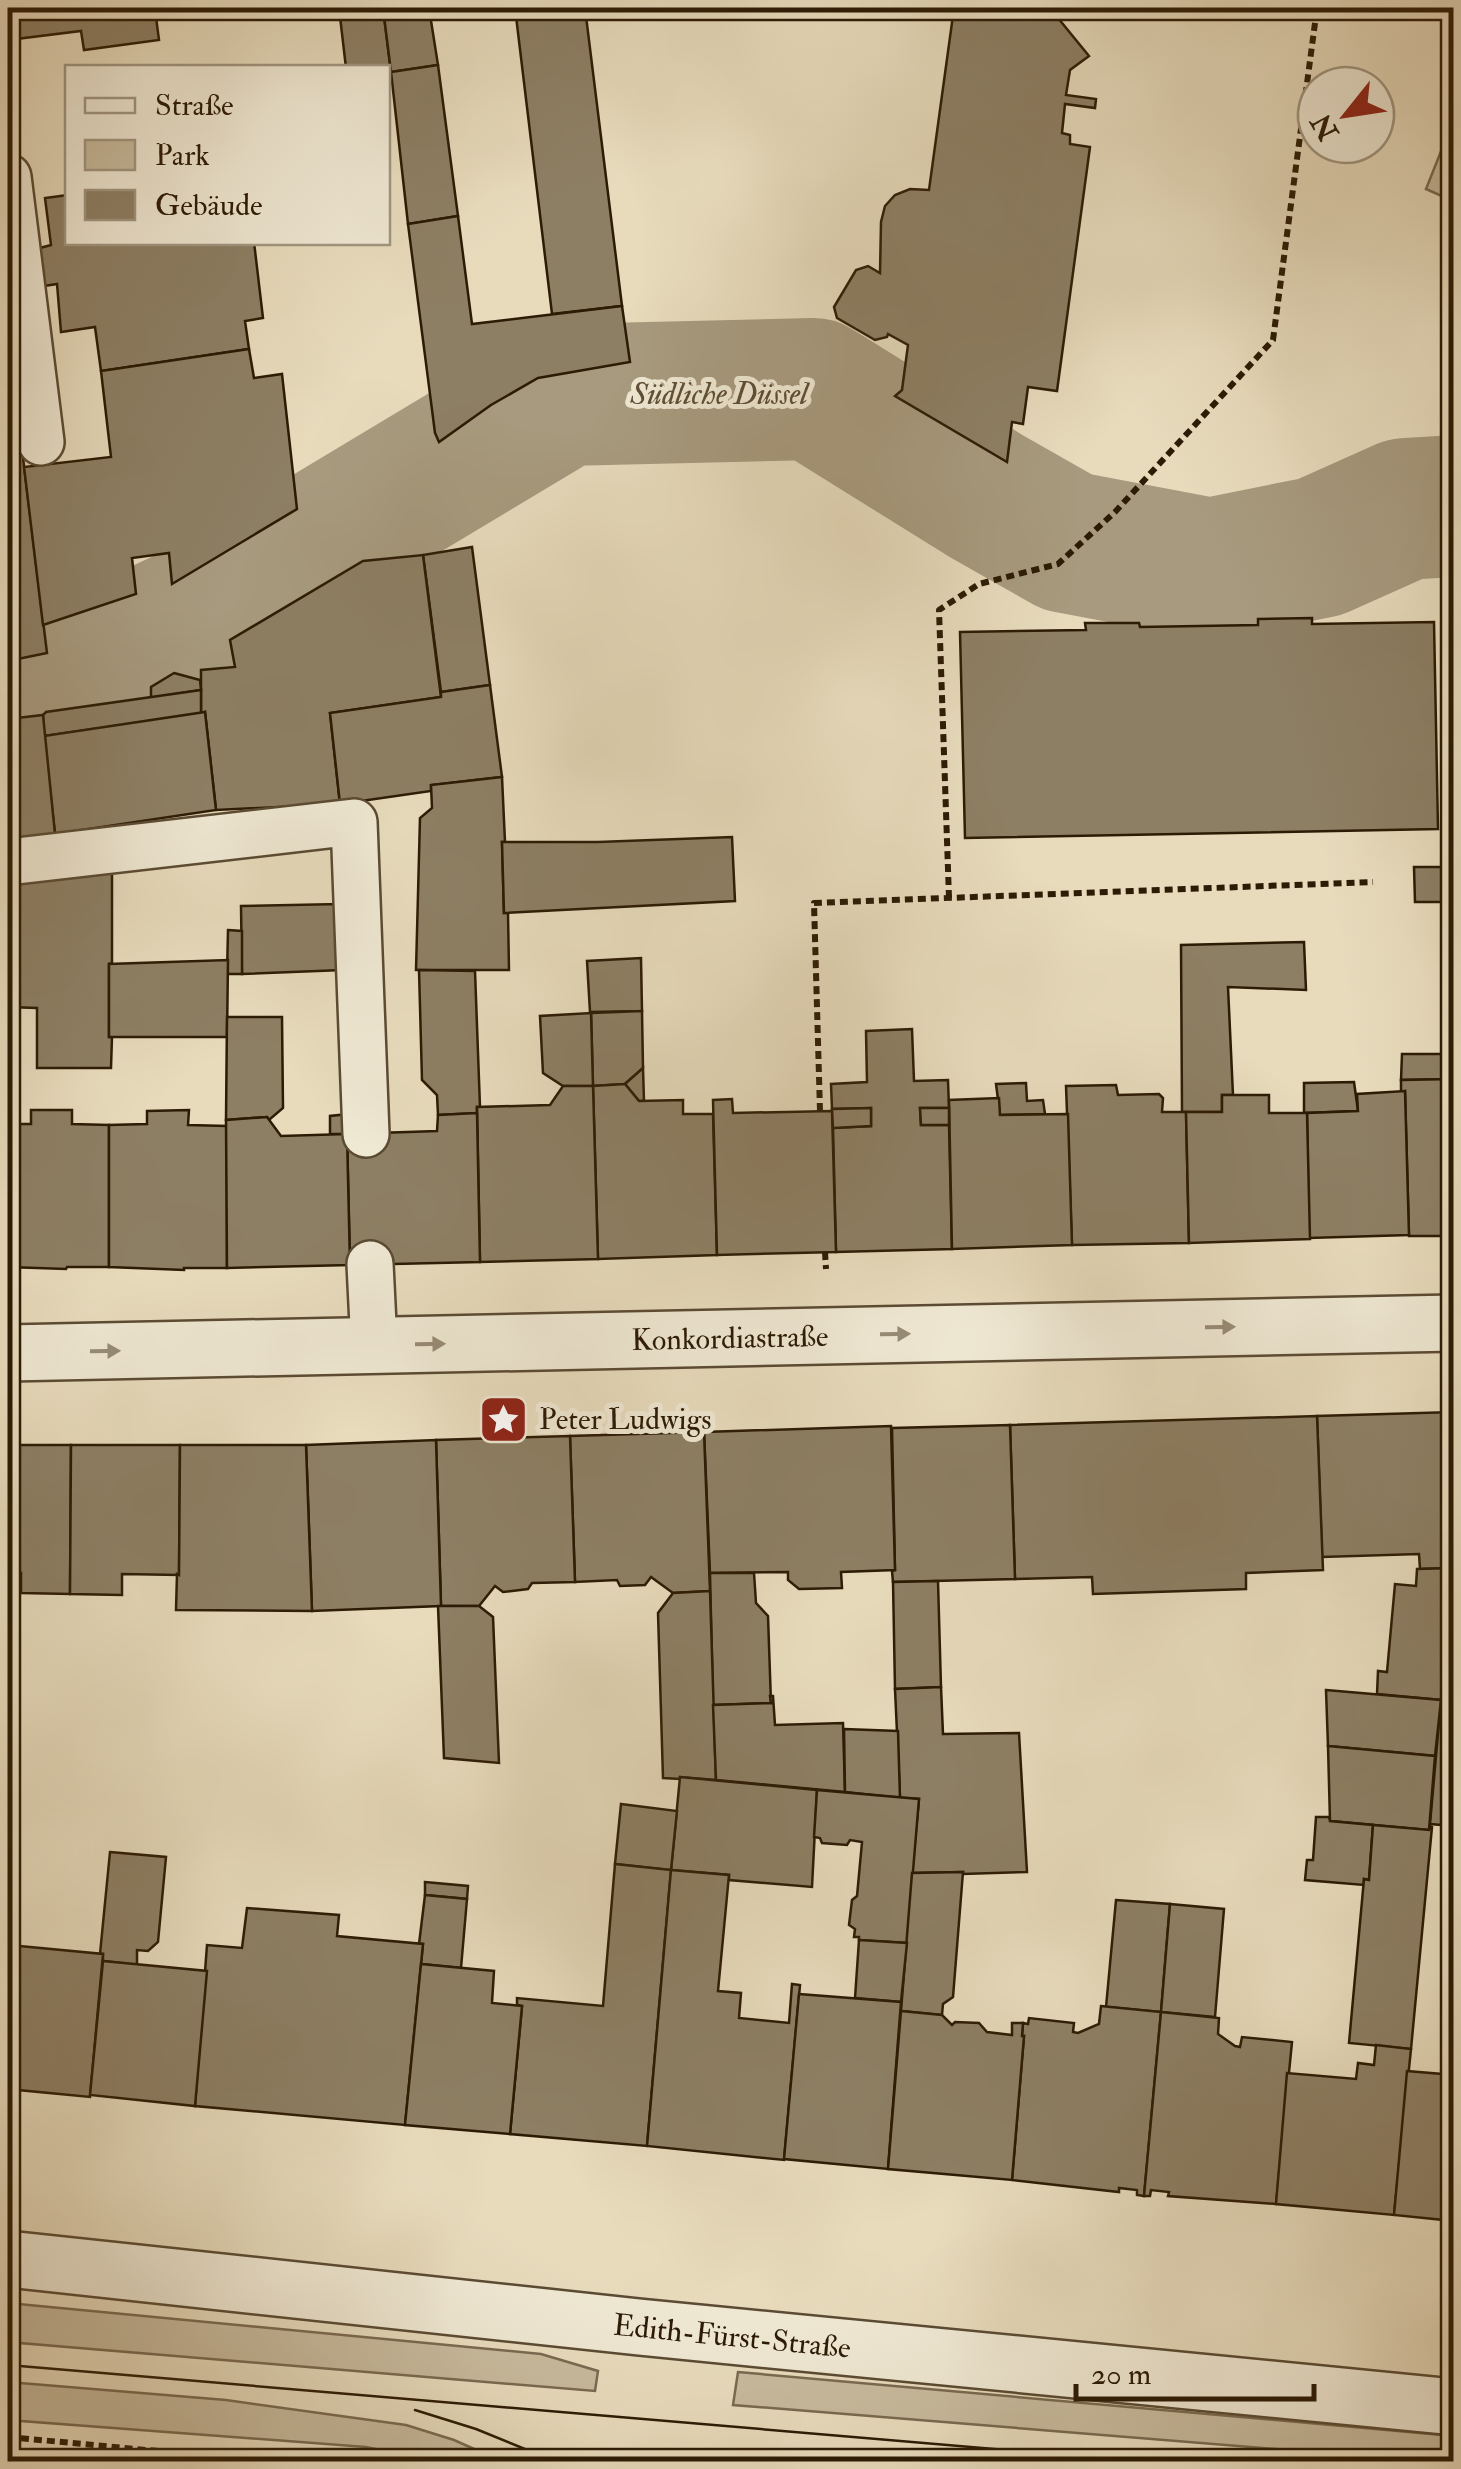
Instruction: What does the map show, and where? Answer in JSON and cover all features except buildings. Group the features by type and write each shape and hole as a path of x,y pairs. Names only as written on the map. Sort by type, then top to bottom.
{"street":[{"name":"Konkordiastraße","path":"8,1353 1454,1323"},
{"name":"Edith-Fürst-Straße","path":"8,2259 620,2325 1454,2407"}],"lane":[{"path":"8,177 42,442"},
{"path":"8,862 354,822 366,1134"},
{"path":"370,1264 374,1345"}],"path":[{"path":"949,898 939,610 979,584 1058,564 1115,512 1273,340 1317,8"},
{"path":"820,1111 814,903 1373,882"},
{"path":"8,2437 275,2462"}],"green space":[{"path":"1453,121 1453,201 1426,189"},
{"path":"8,2303 541,2354 598,2371 595,2391 8,2342"},
{"path":"738,2372 1453,2436 1453,2461 733,2405"},
{"path":"8,2382 226,2400 406,2425 501,2461 433,2461 366,2447 8,2420"},
{"path":"8,2449 141,2461 8,2461"}],"waterway":[{"name":"Südliche Düssel","path":"8,694 35,691 209,608 564,395 814,389 1067,542 1210,569 1320,547 1405,509 1454,506"}],"tram line":[{"path":"8,2365 1148,2462"},
{"path":"415,2410 476,2429 557,2462"}],"place":[{"name":"Peter Ludwigs","path":"504,1419"}]}
